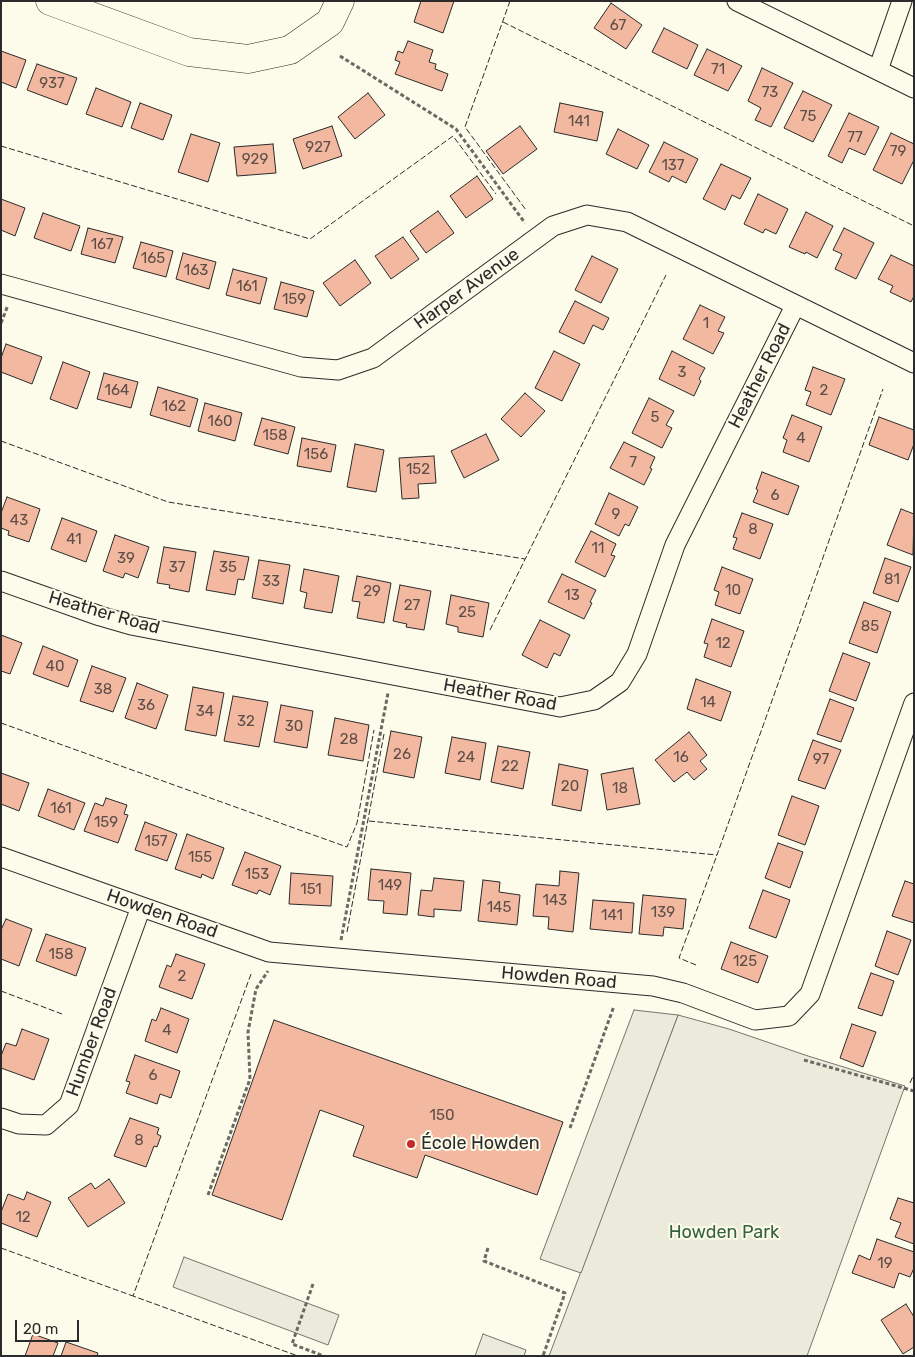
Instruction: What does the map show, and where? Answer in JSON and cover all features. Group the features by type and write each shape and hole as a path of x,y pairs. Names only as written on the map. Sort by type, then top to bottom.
{"street":[{"path":"50,1 189,52 248,59 290,50 330,22 340,1"},
{"path":"737,1 914,88"},
{"path":"878,70 902,1"},
{"name":"Harper Avenue","path":"1,284 301,367 338,370 373,358 553,226 587,215 626,222 914,363"},
{"name":"Heather Road","path":"1,581 131,625 560,707 594,700 620,682 637,654 675,545 795,306"},
{"name":"Howden Road","path":"1,857 269,952 653,986 683,993 755,1020 789,1016 810,994 914,703"},
{"name":"Humber Road","path":"1,1118 19,1124 46,1125 69,1105 141,907"}],"path":[{"path":"340,56 456,129 536,238"},
{"path":"340,942 392,675"},
{"path":"208,1195 250,1079 248,1032 256,989 268,970"},
{"path":"570,1128 614,1006"},
{"path":"804,1060 914,1092"},
{"path":"488,1248 484,1261 565,1293 543,1356"},
{"path":"313,1284 292,1344 324,1356"}],"green space":[{"name":"Howden Park","path":"678,1015 729,1029 905,1086 807,1356 549,1356"},
{"path":"184,1257 339,1315 328,1345 173,1287"},
{"path":"483,1334 526,1350 524,1356 475,1356"}],"shaded area":[{"path":"634,1010 678,1015 581,1273 540,1259"}],"building":[{"path":"421,1 454,1 443,33 414,22"},
{"path":"611,3 642,25 626,49 594,28"},
{"path":"664,28 698,45 687,69 652,52"},
{"path":"408,41 433,50 429,62 436,64 435,69 448,74 442,91 395,74 400,62 395,60 398,51 403,53"},
{"path":"707,49 742,66 728,91 694,75"},
{"path":"1,51 26,60 16,88 1,82"},
{"path":"37,64 77,78 67,105 27,90"},
{"path":"762,68 793,83 771,127 755,120 761,108 748,101"},
{"path":"96,88 131,102 122,127 86,114"},
{"path":"803,91 832,105 813,142 784,128"},
{"path":"368,93 385,115 355,139 338,117"},
{"path":"140,103 172,115 163,140 131,128"},
{"path":"560,103 603,112 597,141 554,132"},
{"path":"849,113 879,127 865,155 849,148 842,163 828,156"},
{"path":"332,126 342,156 303,169 293,139"},
{"path":"520,126 537,149 503,174 486,151"},
{"path":"618,129 649,145 637,169 606,154"},
{"path":"891,133 914,144 914,160 902,184 873,170"},
{"path":"191,134 220,143 208,182 178,172"},
{"path":"664,142 698,159 686,183 672,176 669,182 649,172"},
{"path":"273,144 276,173 237,176 234,147"},
{"path":"721,164 751,178 740,199 732,195 725,210 703,199"},
{"path":"477,176 493,199 466,218 450,196"},
{"path":"758,194 788,209 776,234 765,229 763,233 744,224"},
{"path":"1,199 25,208 15,236 1,230"},
{"path":"438,211 454,233 426,253 410,231"},
{"path":"806,212 833,226 817,258 806,252 805,254 789,247"},
{"path":"43,213 80,226 71,251 34,238"},
{"path":"88,228 123,237 115,263 81,254"},
{"path":"844,228 874,243 856,279 835,269 842,254 833,250"},
{"path":"403,237 419,259 391,279 375,256"},
{"path":"141,242 173,251 166,277 133,268"},
{"path":"183,253 216,262 209,289 176,279"},
{"path":"891,255 914,266 914,296 911,302 890,292 893,286 878,279"},
{"path":"592,256 618,269 601,303 575,290"},
{"path":"355,260 371,283 340,306 323,283"},
{"path":"233,269 267,278 260,304 226,295"},
{"path":"281,282 314,291 307,317 274,309"},
{"path":"575,301 609,318 603,330 593,325 584,344 559,332"},
{"path":"700,305 725,317 718,331 724,333 713,354 683,339"},
{"path":"6,344 42,357 32,384 1,372 1,358"},
{"path":"554,351 580,364 562,401 535,388"},
{"path":"672,351 705,368 699,379 701,381 694,396 659,379"},
{"path":"63,362 90,372 77,409 50,399"},
{"path":"813,367 845,379 831,415 806,405 811,392 805,390"},
{"path":"104,373 138,382 131,408 97,399"},
{"path":"158,387 198,399 190,427 150,415"},
{"path":"525,393 545,411 521,437 501,419"},
{"path":"649,398 674,411 666,425 672,428 662,448 632,433"},
{"path":"205,403 242,413 235,441 198,431"},
{"path":"792,415 822,427 809,462 783,452 787,440 783,438"},
{"path":"879,417 914,430 914,444 908,460 869,445"},
{"path":"262,418 295,427 288,454 254,445"},
{"path":"486,434 499,460 464,478 451,451"},
{"path":"302,438 336,445 331,472 297,466"},
{"path":"624,442 655,457 650,468 652,469 644,485 610,468"},
{"path":"355,444 384,450 376,492 347,487"},
{"path":"434,456 436,483 418,484 419,498 402,499 399,458"},
{"path":"762,472 799,486 788,515 753,502"},
{"path":"609,493 638,507 629,526 625,524 619,536 595,524"},
{"path":"7,497 40,509 29,542 8,535 9,531 1,528 1,513"},
{"path":"901,509 914,514 913,555 887,545"},
{"path":"742,513 773,524 760,559 733,549 737,538 733,537"},
{"path":"62,518 97,531 86,562 51,549"},
{"path":"591,531 616,544 611,555 615,556 605,577 575,562"},
{"path":"115,535 149,547 138,578 125,573 123,578 103,571"},
{"path":"164,547 196,552 189,592 169,588 170,585 157,583"},
{"path":"214,551 249,557 244,580 238,579 235,595 206,590"},
{"path":"885,558 911,567 898,602 873,593"},
{"path":"259,560 290,565 283,604 252,598"},
{"path":"722,567 753,579 740,614 715,605 719,592 714,590"},
{"path":"304,569 339,576 332,613 304,608 307,593 300,591"},
{"path":"562,574 596,590 584,619 548,602"},
{"path":"357,576 391,583 384,623 357,618 360,602 352,601"},
{"path":"400,585 431,591 424,630 406,627 407,624 393,621"},
{"path":"451,595 489,603 483,637 458,632 458,627 446,624"},
{"path":"864,602 891,612 877,653 849,643"},
{"path":"712,619 744,631 731,667 704,657 708,644 704,643"},
{"path":"540,620 570,635 560,656 554,653 547,668 522,655"},
{"path":"1,635 22,643 10,674 1,671"},
{"path":"43,646 78,660 68,687 33,674"},
{"path":"843,653 870,663 856,701 829,691"},
{"path":"92,666 126,678 113,712 80,701"},
{"path":"696,679 731,692 721,721 687,709"},
{"path":"137,683 168,695 156,729 125,718"},
{"path":"193,687 224,693 216,736 185,730"},
{"path":"233,696 268,702 259,747 224,741"},
{"path":"830,699 854,708 841,742 817,734"},
{"path":"281,705 313,711 307,748 274,742"},
{"path":"335,718 369,725 363,761 328,755"},
{"path":"391,731 422,737 414,778 383,772"},
{"path":"689,732 707,755 700,761 707,769 694,780 687,772 674,782 655,760"},
{"path":"452,737 486,743 480,780 445,773"},
{"path":"813,740 841,750 825,789 798,780"},
{"path":"498,746 530,752 523,789 491,782"},
{"path":"559,764 588,770 581,811 552,805"},
{"path":"633,768 640,804 607,810 601,774"},
{"path":"1,773 29,783 19,811 1,804"},
{"path":"48,789 85,803 74,830 38,816"},
{"path":"792,796 819,806 805,845 778,835"},
{"path":"106,798 127,805 124,814 128,815 118,843 84,831 95,803 103,806"},
{"path":"145,822 177,834 167,861 135,850"},
{"path":"187,834 224,848 213,879 202,874 201,878 175,869"},
{"path":"778,843 803,852 790,888 765,878"},
{"path":"245,852 281,866 270,895 259,890 257,894 232,885"},
{"path":"371,869 411,873 407,915 383,913 384,901 368,900"},
{"path":"560,871 579,873 573,932 548,929 549,917 533,916 536,884 559,886"},
{"path":"291,873 333,876 331,906 289,904"},
{"path":"434,878 464,881 461,911 434,909 434,917 418,915 421,890 432,891"},
{"path":"483,880 500,882 499,892 520,895 517,925 478,921"},
{"path":"905,881 914,884 914,923 892,916"},
{"path":"763,890 790,900 776,938 749,928"},
{"path":"643,895 686,899 683,929 664,927 663,936 639,934"},
{"path":"593,900 634,903 632,933 590,929"},
{"path":"6,919 32,929 19,966 1,959 1,930"},
{"path":"887,931 911,940 898,975 875,966"},
{"path":"46,934 86,948 76,976 36,961"},
{"path":"731,942 768,956 758,983 721,969"},
{"path":"176,954 205,964 192,999 159,987 167,965 171,967"},
{"path":"871,973 894,981 882,1016 858,1008"},
{"path":"161,1008 189,1019 177,1053 145,1041 152,1019 156,1021"},
{"path":"274,1020 563,1122 537,1195 425,1155 417,1178 353,1156 364,1126 320,1110 282,1220 212,1195"},
{"path":"852,1024 876,1032 863,1067 840,1058"},
{"path":"22,1029 49,1039 34,1080 1,1068 1,1056 6,1043 16,1046"},
{"path":"135,1055 180,1071 171,1098 160,1094 157,1104 126,1093 130,1082 126,1081"},
{"path":"130,1118 159,1128 157,1134 161,1136 157,1147 154,1146 146,1167 114,1156"},
{"path":"109,1179 125,1203 88,1227 68,1198 91,1183 95,1189"},
{"path":"27,1192 51,1202 37,1237 1,1223 1,1212 8,1194 24,1200"},
{"path":"898,1198 914,1203 914,1244 895,1237 901,1223 890,1219"},
{"path":"877,1239 914,1252 914,1268 910,1277 899,1273 894,1288 852,1273 859,1255 870,1260"},
{"path":"906,1304 914,1317 914,1347 903,1354 881,1320"},
{"path":"33,1334 58,1343 53,1356 25,1356"},
{"path":"66,1342 98,1353 97,1356 61,1356"}],"fence":[{"path":"510,1 465,127 526,210"},
{"path":"503,22 914,226"},
{"path":"1,146 310,239 453,136 496,194"},
{"path":"490,630 666,275"},
{"path":"369,821 717,855 883,389"},
{"path":"1,441 168,502 525,559"},
{"path":"1,723 347,847 357,823 374,730"},
{"path":"347,932 384,734"},
{"path":"696,965 679,958 717,855"},
{"path":"251,974 133,1296 298,1356"},
{"path":"1,991 62,1014"},
{"path":"910,1083 914,1074"},
{"path":"1,1248 133,1296"}],"place":[{"name":"École Howden","path":"411,1144"}]}
